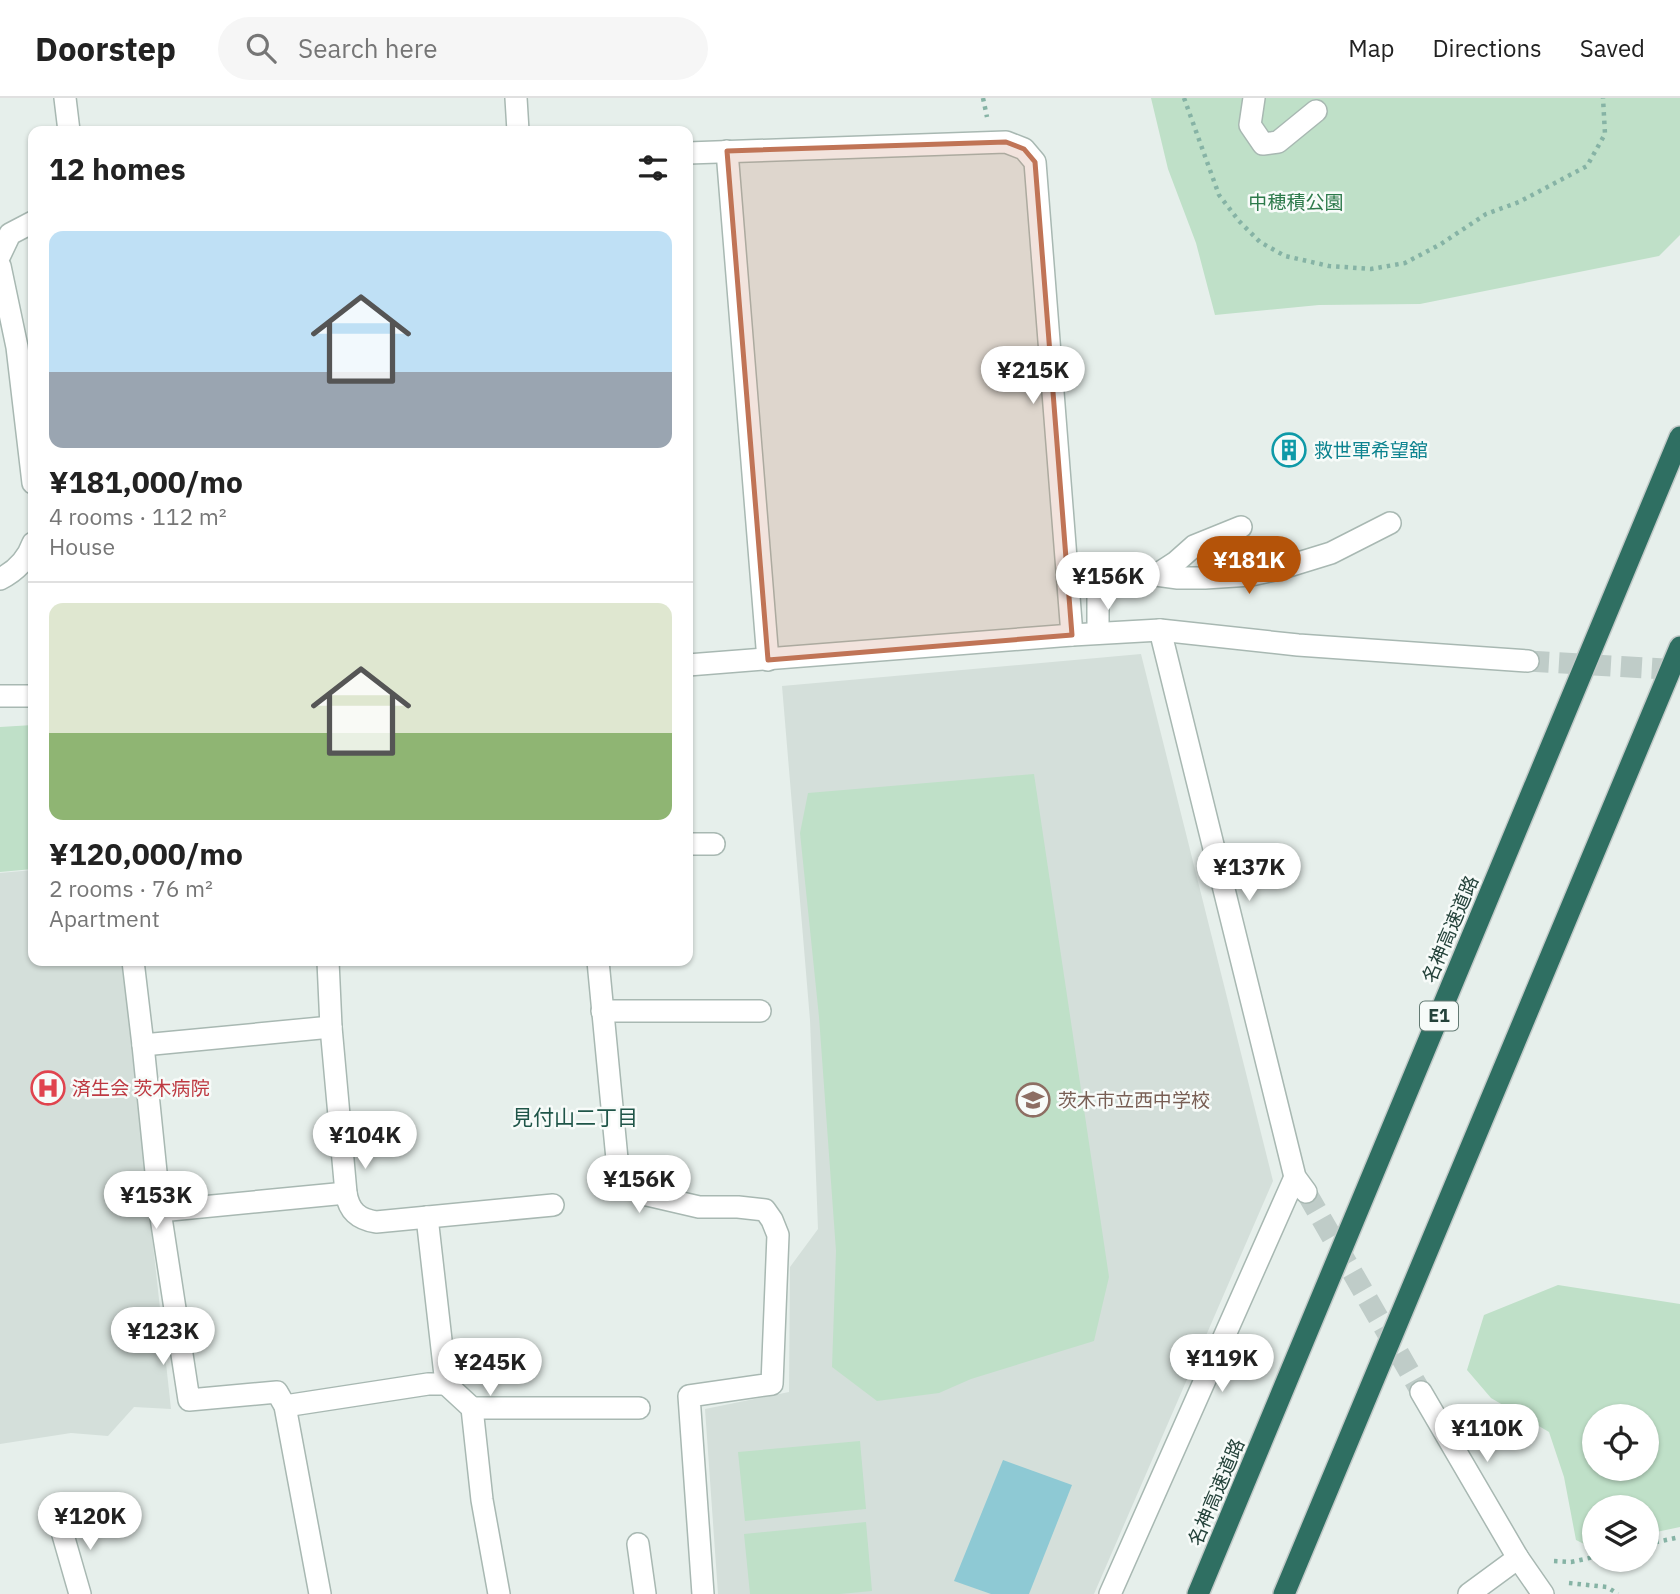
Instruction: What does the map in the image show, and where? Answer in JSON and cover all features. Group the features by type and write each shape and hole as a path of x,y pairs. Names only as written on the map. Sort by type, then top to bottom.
{"highway":[{"name":"名神高速道路","path":"1198,1594 1680,438"},
{"path":"1284,1594 1680,648"}],"street":[{"path":"65,98 68,126"},
{"path":"516,98 518,126"},
{"path":"1254,98 1250,125 1263,144 1278,142 1316,111"},
{"path":"693,153 1006,142 1024,149 1035,162 1072,635"},
{"path":"727,151 768,660"},
{"path":"0,255 10,234 28,225"},
{"path":"0,265 25,347 28,398"},
{"path":"1098,633 1098,589 1104,583 1156,575 1178,578 1251,575 1331,553 1390,523"},
{"path":"1156,575 1194,546 1241,527"},
{"path":"0,579 18,567 28,553"},
{"path":"693,665 1160,630 1298,645 1528,661"},
{"path":"1110,1594 1301,1184 1160,630"},
{"path":"0,696 28,696"},
{"path":"693,844 714,844"},
{"path":"134,966 160,1211 189,1400 281,1399 446,1384"},
{"path":"328,966 346,1193 352,1212 368,1221 376,1222 553,1205"},
{"path":"598,966 617,1159 643,1194 699,1207 765,1210 778,1235 772,1384 689,1396 703,1594"},
{"path":"602,1011 761,1011"},
{"path":"143,1045 331,1027"},
{"path":"160,1211 346,1193"},
{"path":"427,1217 446,1384 472,1408 482,1500 499,1594"},
{"path":"1421,1392 1518,1558 1543,1594"},
{"path":"281,1399 320,1594"},
{"path":"472,1408 639,1408"},
{"path":"58,1521 80,1594"},
{"path":"638,1544 645,1594"},
{"path":"1469,1594 1518,1558"}],"path":[{"path":"1184,98 1219,195 1238,221 1260,242 1285,256 1329,266 1371,269 1405,263 1441,244 1486,214 1519,202 1587,166 1605,134 1603,98"},
{"path":"1659,1541 1680,1536"}],"highlighted area":[{"path":"1006,142 1024,149 1035,162 1072,635 768,660 727,151"}],"shaded area":[{"name":"茨木市立西中学校","path":"1141,654 1273,1181 1094,1594 718,1594 705,1409 789,1392 790,1267 818,1229 810,1020 782,686"},
{"path":"28,870 28,966 123,966 171,1409 134,1407 108,1436 71,1433 0,1444 0,873"}],"green space":[{"name":"中穂積公園","path":"1151,98 1680,98 1680,235 1659,256 1420,304 1319,305 1215,315 1196,243 1168,169"},
{"path":"28,725 28,869 0,872 0,727"},
{"path":"1034,774 1109,1277 1094,1341 971,1379 939,1393 877,1401 832,1367 836,1251 819,1017 800,833 808,793"},
{"path":"1558,1285 1680,1304 1680,1527 1659,1531 1659,1495 1582,1495 1582,1543 1576,1540 1564,1477 1549,1432 1491,1398 1467,1370 1484,1315"},
{"path":"860,1441 866,1509 745,1521 738,1452"},
{"path":"866,1522 872,1591 840,1594 750,1594 744,1534"}],"water":[{"path":"1003,1460 1072,1485 1029,1594 991,1594 954,1581"}],"tunnel":[{"path":"1528,661 1680,670"},
{"path":"1306,1192 1421,1392"}],"place":[{"name":"救世軍希望舘","path":"1289,450"},
{"name":"済生会 茨木病院","path":"48,1088"},
{"name":"茨木市立西中学校","path":"1033,1100"}],"district":[{"name":"見付山二丁目","path":"575,1118"}]}
